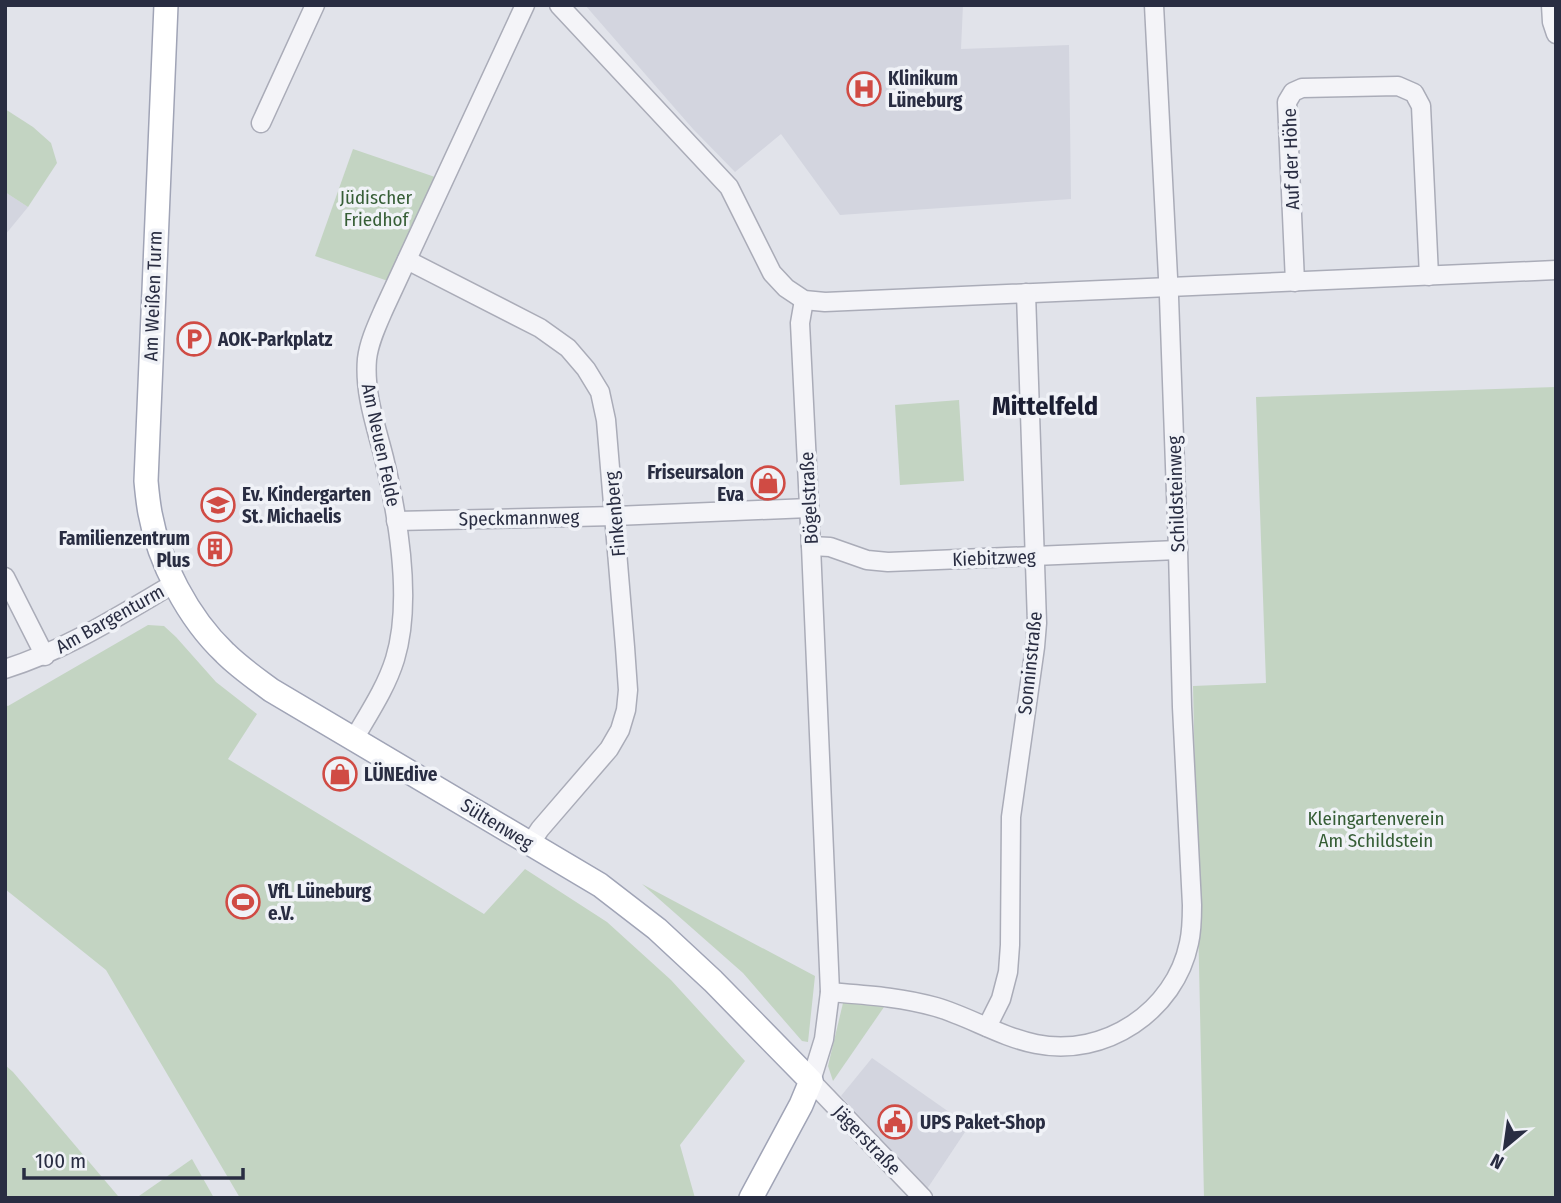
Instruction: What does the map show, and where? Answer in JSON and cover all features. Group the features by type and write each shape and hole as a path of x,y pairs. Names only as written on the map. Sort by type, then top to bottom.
{"main road":[{"name":"Am Weißen Turm","path":"166,5 146,481 150,514 158,543 175,583"},
{"name":"Sültenweg","path":"175,583 206,633 241,667 271,690 600,885 657,929 713,981 811,1081"},
{"path":"751,1198 811,1081"}],"street":[{"path":"261,123 315,5"},
{"name":"Am Neuen Felde","path":"354,739 385,686 396,657 403,594 402,563 391,486 366,379 368,357 374,334 407,260 525,5"},
{"path":"559,5 729,187 772,273 786,288 804,300 825,302 1556,270"},
{"name":"Schildsteinweg","path":"987,1027 1039,1045 1073,1046 1107,1040 1131,1027 1153,1009 1175,980 1187,953 1192,926 1168,288 1154,5"},
{"path":"1551,5 1556,34"},
{"name":"Auf der Höhe","path":"1296,282 1287,102 1293,92 1301,88 1398,86 1414,93 1420,106 1429,276"},
{"name":"Finkenberg","path":"407,260 540,328 568,348 586,369 600,392 607,420 628,690 626,710 620,730 609,749 530,844"},
{"name":"Sonninstraße","path":"987,1027 1001,999 1008,972 1012,817 1037,623 1026,293"},
{"name":"Bögelstraße","path":"804,300 800,323 830,992 824,1039 811,1081"},
{"name":"Speckmannweg","path":"396,521 809,508"},
{"name":"Kiebitzweg","path":"811,546 830,547 867,560 888,562 1178,550"},
{"name":"Am Bargenturm","path":"5,577 45,656"},
{"name":"Am Bargenturm","path":"5,669 45,656 71,643 175,583"},
{"path":"830,992 903,999 939,1008 987,1027"},
{"name":"Jägerstraße","path":"811,1081 923,1198"}],"shaded area":[{"name":"Klinikum Lüneburg","path":"585,5 963,5 961,49 1069,45 1071,199 840,215 781,134 735,172 693,129"},
{"path":"5,192 28,207 5,235"},
{"path":"872,1058 969,1126 927,1189 841,1096"}],"green space":[{"path":"5,109 33,127 51,143 57,163 28,207 5,192"},
{"name":"Jüdischer Friedhof","path":"353,149 435,177 388,281 315,256"},
{"name":"Kleingartenverein Am Schildstein","path":"1556,387 1556,1198 1204,1198 1193,686 1266,683 1256,397"},
{"path":"959,400 964,481 900,485 895,405"},
{"name":"VfL Lüneburg e.V.","path":"148,625 164,626 216,682 257,714 228,759 484,914 525,869 607,922 671,980 745,1061 680,1145 695,1198 240,1198 106,970 5,889 5,705 8,706"},
{"path":"642,884 815,976 808,1042 802,1041 743,973"},
{"path":"849,1000 881,1002 884,1007 833,1081 828,1066 843,1003"},
{"path":"5,1065 118,1196 116,1198 5,1198"},
{"path":"192,1159 214,1198 140,1198 139,1196"}],"place":[{"name":"Klinikum Lüneburg","path":"864,89"},
{"name":"AOK-Parkplatz","path":"194,339"},
{"name":"Friseursalon Eva","path":"768,483"},
{"name":"Ev. Kindergarten St. Michaelis","path":"218,505"},
{"name":"Familienzentrum Plus","path":"215,549"},
{"name":"LÜNEdive","path":"340,774"},
{"name":"VfL Lüneburg e.V.","path":"243,902"},
{"name":"UPS Paket-Shop","path":"895,1122"}],"district":[{"name":"Mittelfeld","path":"1045,406"}]}
